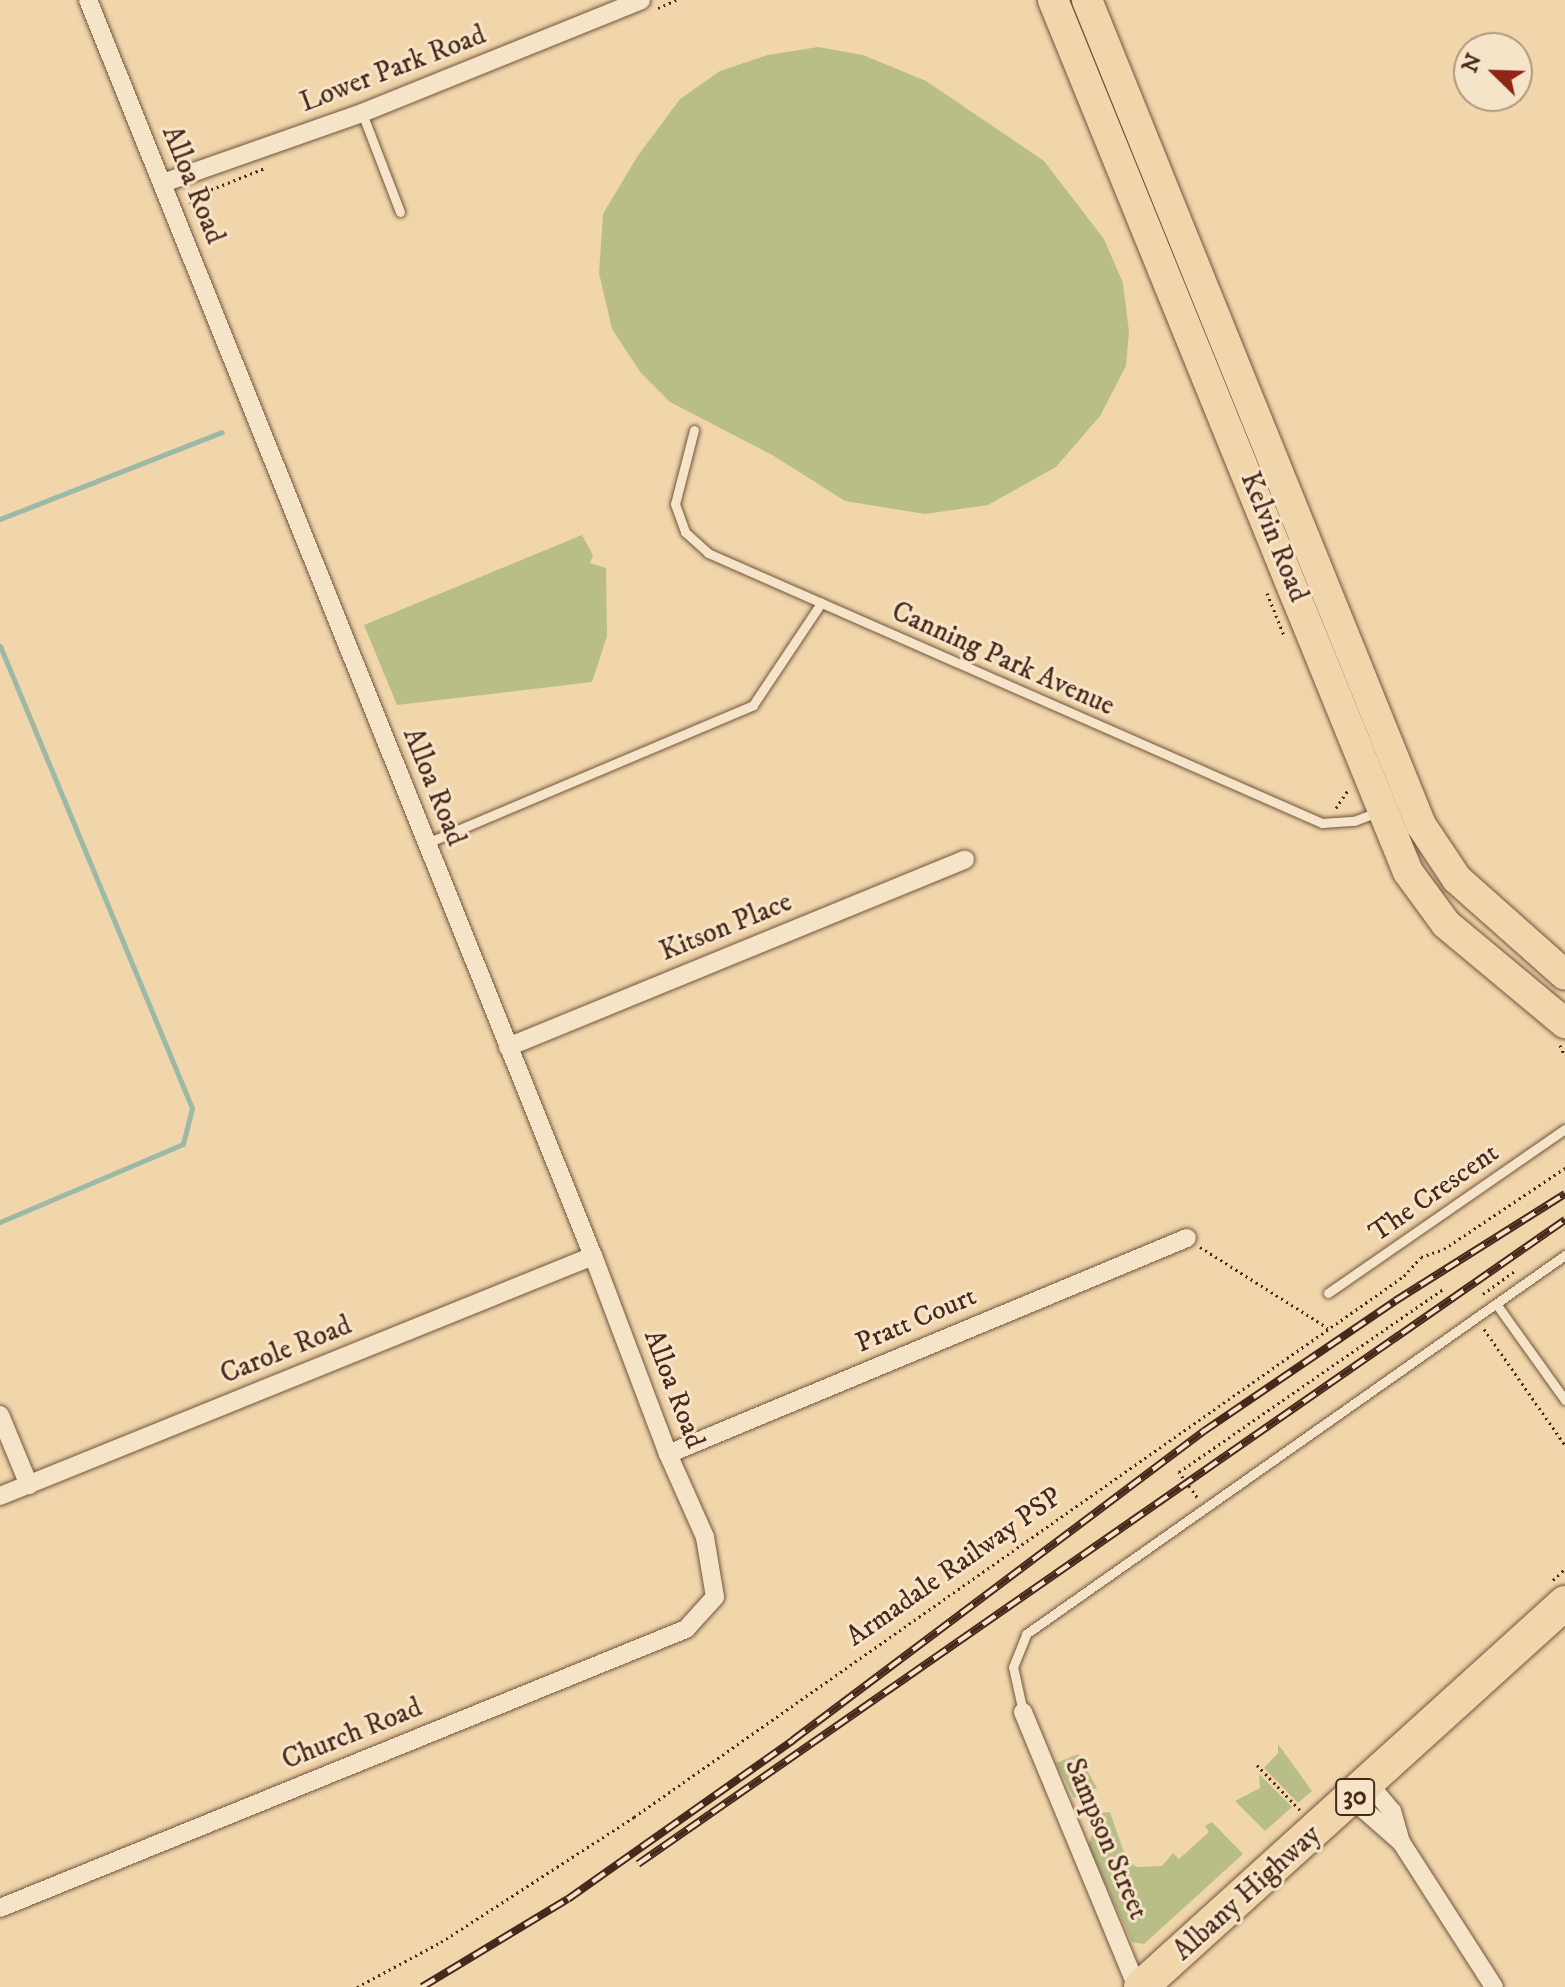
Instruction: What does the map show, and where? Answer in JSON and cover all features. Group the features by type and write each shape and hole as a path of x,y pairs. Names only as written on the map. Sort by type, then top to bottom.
{"highway":[{"name":"Albany Highway","path":"1139,1987 1565,1603"}],"main road":[{"name":"Kelvin Road","path":"1053,0 1281,514"},
{"name":"Kelvin Road","path":"1087,0 1281,514 1396,804 1408,872 1432,909 1476,952 1565,1023"},
{"name":"Kelvin Road","path":"1396,804 1457,879 1565,975"}],"street":[{"name":"Alloa Road","path":"88,0 593,1256 668,1454 705,1537 715,1597"},
{"name":"Lower Park Road","path":"163,183 362,113 641,0"},
{"name":"Kitson Place","path":"508,1047 965,860"},
{"name":"Pratt Court","path":"668,1454 1187,1238"},
{"name":"Carole Road","path":"0,1496 593,1256"},
{"path":"0,1415 29,1485"},
{"name":"Church Road","path":"0,1908 686,1629 715,1597"},
{"name":"Sampson Street","path":"1023,1712 1139,1987"},
{"path":"1360,1791 1392,1811 1401,1842 1494,1987"}],"lane":[{"path":"362,113 400,212"},
{"name":"Canning Park Avenue","path":"694,430 675,504 685,532 708,553 1322,823 1354,821 1396,804"},
{"path":"426,843 753,705 821,603"},
{"name":"The Crescent","path":"1328,1293 1565,1129"},
{"path":"1023,1712 1013,1667 1026,1634 1565,1255"},
{"path":"1497,1305 1565,1400"}],"path":[{"name":"Armadale Railway PSP","path":"357,1987 441,1942 634,1817 1328,1328 1421,1257 1444,1249 1565,1168"},
{"path":"1187,1238 1328,1328"},
{"path":"1197,1497 1179,1472 1443,1289"},
{"path":"1484,1329 1565,1445"},
{"path":"1257,1765 1300,1810"}],"green space":[{"path":"818,47 863,55 926,81 1044,161 1104,239 1123,283 1129,332 1126,366 1100,416 1056,467 988,505 925,514 845,501 774,456 670,402 641,373 612,329 599,273 603,214 637,157 680,99 720,71 768,55"},
{"path":"582,535 593,555 590,563 606,568 607,636 592,682 397,705 364,625"},
{"path":"1278,1744 1312,1791 1298,1803 1264,1768 1278,1753"},
{"path":"1078,1754 1097,1788 1074,1798 1056,1763"},
{"path":"1259,1774 1292,1807 1265,1831 1235,1801 1260,1788"},
{"path":"1110,1812 1127,1861 1137,1867 1162,1866 1173,1853 1179,1859 1209,1832 1205,1826 1212,1822 1243,1854 1144,1944 1132,1942 1088,1845 1101,1813"}],"waterway":[{"path":"0,519 222,432"},
{"path":"0,646 192,1108 183,1144 0,1222"}],"railway":[{"path":"422,1987 568,1899 793,1740 1204,1431 1395,1301 1565,1194"},
{"path":"638,1864 1565,1220"}]}
